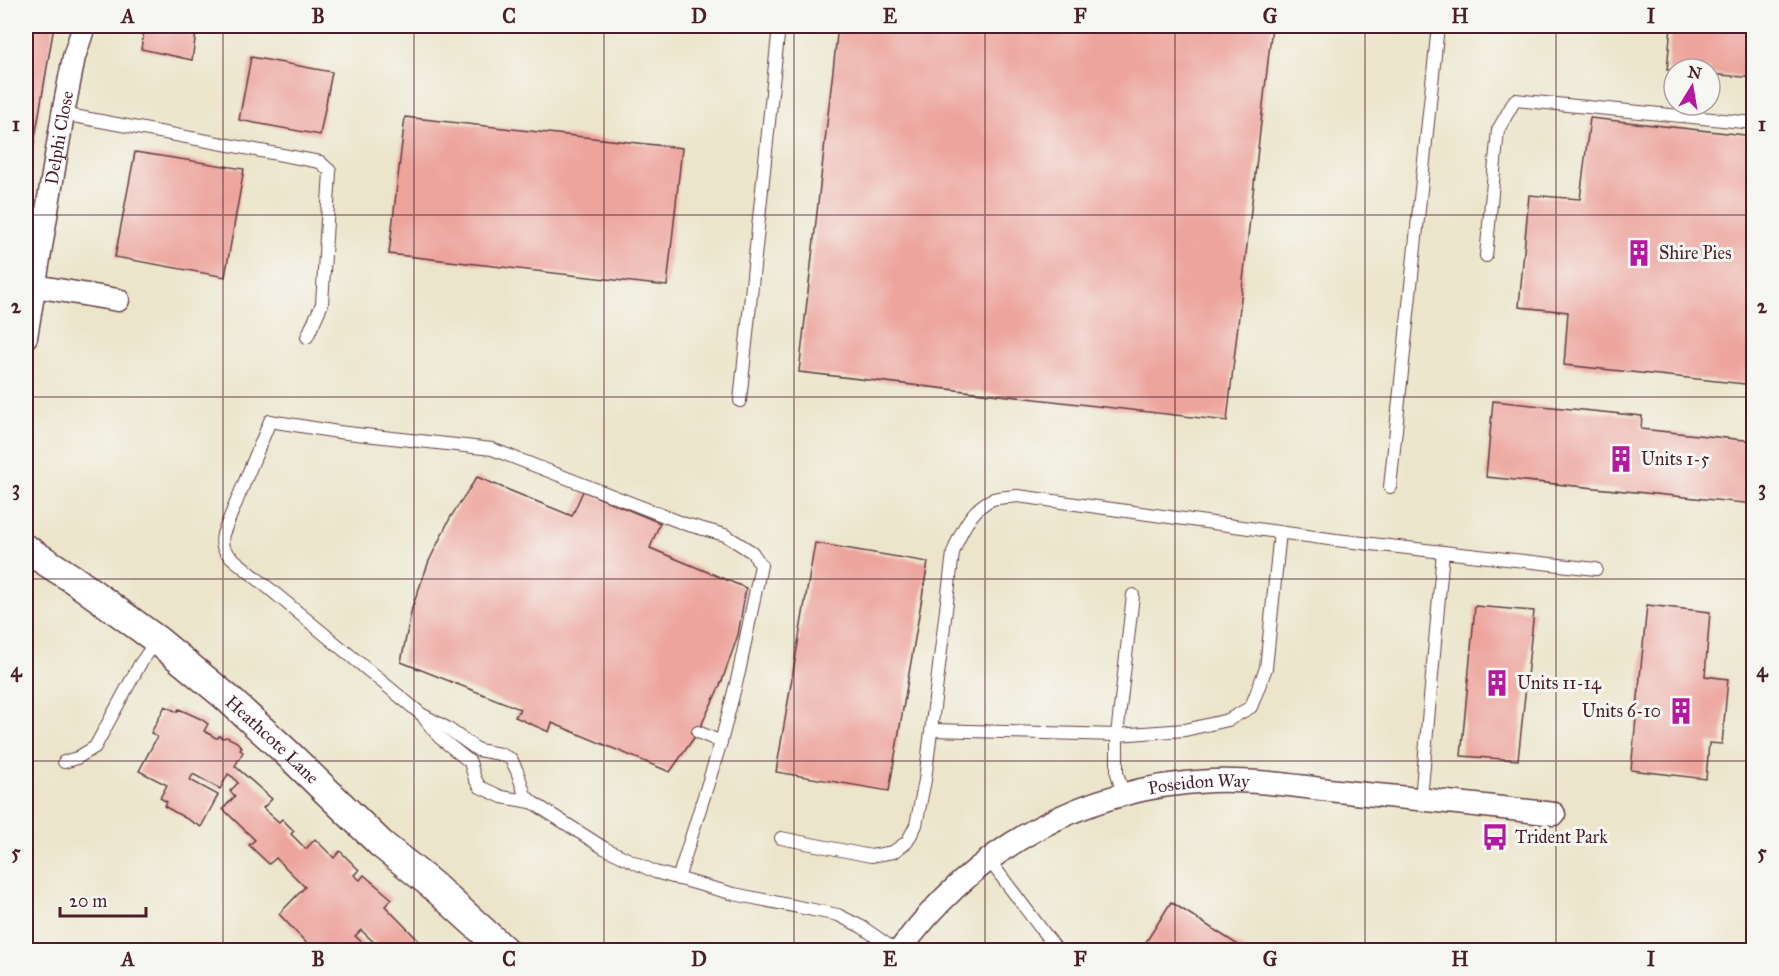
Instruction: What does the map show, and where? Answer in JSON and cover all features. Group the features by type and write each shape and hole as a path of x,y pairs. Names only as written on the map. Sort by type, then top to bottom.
{"street":[{"name":"Delphi Close","path":"26,337 63,114 74,57 84,26"},
{"path":"35,286 118,300"},
{"name":"Heathcote Lane","path":"26,549 73,579 157,640 225,696 381,844 431,884 504,951"},
{"name":"Poseidon Way","path":"897,951 941,900 1008,845 1046,823 1082,807 1123,794 1168,785 1226,782 1421,799 1554,814"}],"lane":[{"path":"740,401 779,26"},
{"path":"1390,487 1438,26"},
{"path":"1486,256 1498,130 1515,100 1754,123"},
{"path":"63,114 320,162 330,171 322,304 307,337"},
{"path":"532,802 502,798 480,787 470,762 440,737 421,714 224,551 223,534 270,422 492,449 685,524 725,536 752,552 761,565 739,672 721,742 678,879"},
{"path":"781,838 871,856 893,852 906,842 916,825 925,780 953,553 960,534 971,516 992,500 1018,496 1280,532 1596,569"},
{"path":"932,730 1117,735 1185,730 1228,720 1251,706 1266,668 1280,532"},
{"path":"1421,799 1437,640 1443,552"},
{"path":"1123,794 1117,773 1117,735 1133,596"},
{"path":"64,762 85,754 95,747 140,664 157,640"},
{"path":"421,714 447,728 478,750 500,754 511,759 525,795 532,802 604,848 654,872 678,879 734,894 838,915 862,927 897,951"},
{"path":"698,732 721,742"},
{"path":"988,860 1057,951"}],"building":[{"path":"26,26 54,26 27,185 26,185"},
{"path":"145,26 197,26 192,60 141,49"},
{"path":"838,26 1272,26 1227,421 799,372"},
{"path":"1671,26 1754,26 1754,78 1722,75 1722,57 1668,57"},
{"path":"251,57 332,72 320,135 239,120"},
{"path":"405,117 682,148 667,286 389,254"},
{"name":"Shire Pies","path":"1590,118 1754,136 1754,385 1564,365 1568,312 1519,307 1529,195 1580,199"},
{"path":"135,152 244,169 225,277 115,257"},
{"name":"Units 1-5","path":"1493,401 1642,416 1641,429 1754,441 1754,504 1486,477"},
{"path":"477,477 572,516 583,491 660,523 650,548 746,588 738,635 722,681 698,732 670,772 552,723 549,732 515,717 520,709 401,662 412,608 429,561 450,518"},
{"path":"815,543 928,562 889,791 776,772"},
{"name":"Units 6-10","path":"1647,605 1710,612 1705,676 1728,679 1722,744 1709,743 1706,779 1631,770"},
{"name":"Units 11-14","path":"1475,606 1534,611 1518,760 1461,756"},
{"path":"165,706 177,712 179,709 201,719 208,724 204,731 216,738 227,737 237,742 243,752 235,766 272,799 263,808 279,822 282,819 294,831 291,834 306,849 315,839 334,858 340,851 359,870 354,875 360,880 364,875 392,899 385,906 422,944 415,950 382,950 361,930 355,936 365,945 359,950 313,950 279,914 305,887 276,858 269,864 249,845 255,840 223,809 235,796 230,791 238,783 233,777 228,774 220,789 193,774 190,780 218,795 201,827 164,806 167,802 160,798 167,785 139,771 157,737 151,733"},
{"path":"1171,902 1246,950 1141,950"}],"place":[{"name":"Shire Pies","path":"1639,253"},
{"name":"Units 1-5","path":"1621,459"},
{"name":"Units 11-14","path":"1497,683"},
{"name":"Units 6-10","path":"1681,711"},
{"name":"Trident Park","path":"1495,837"}]}
